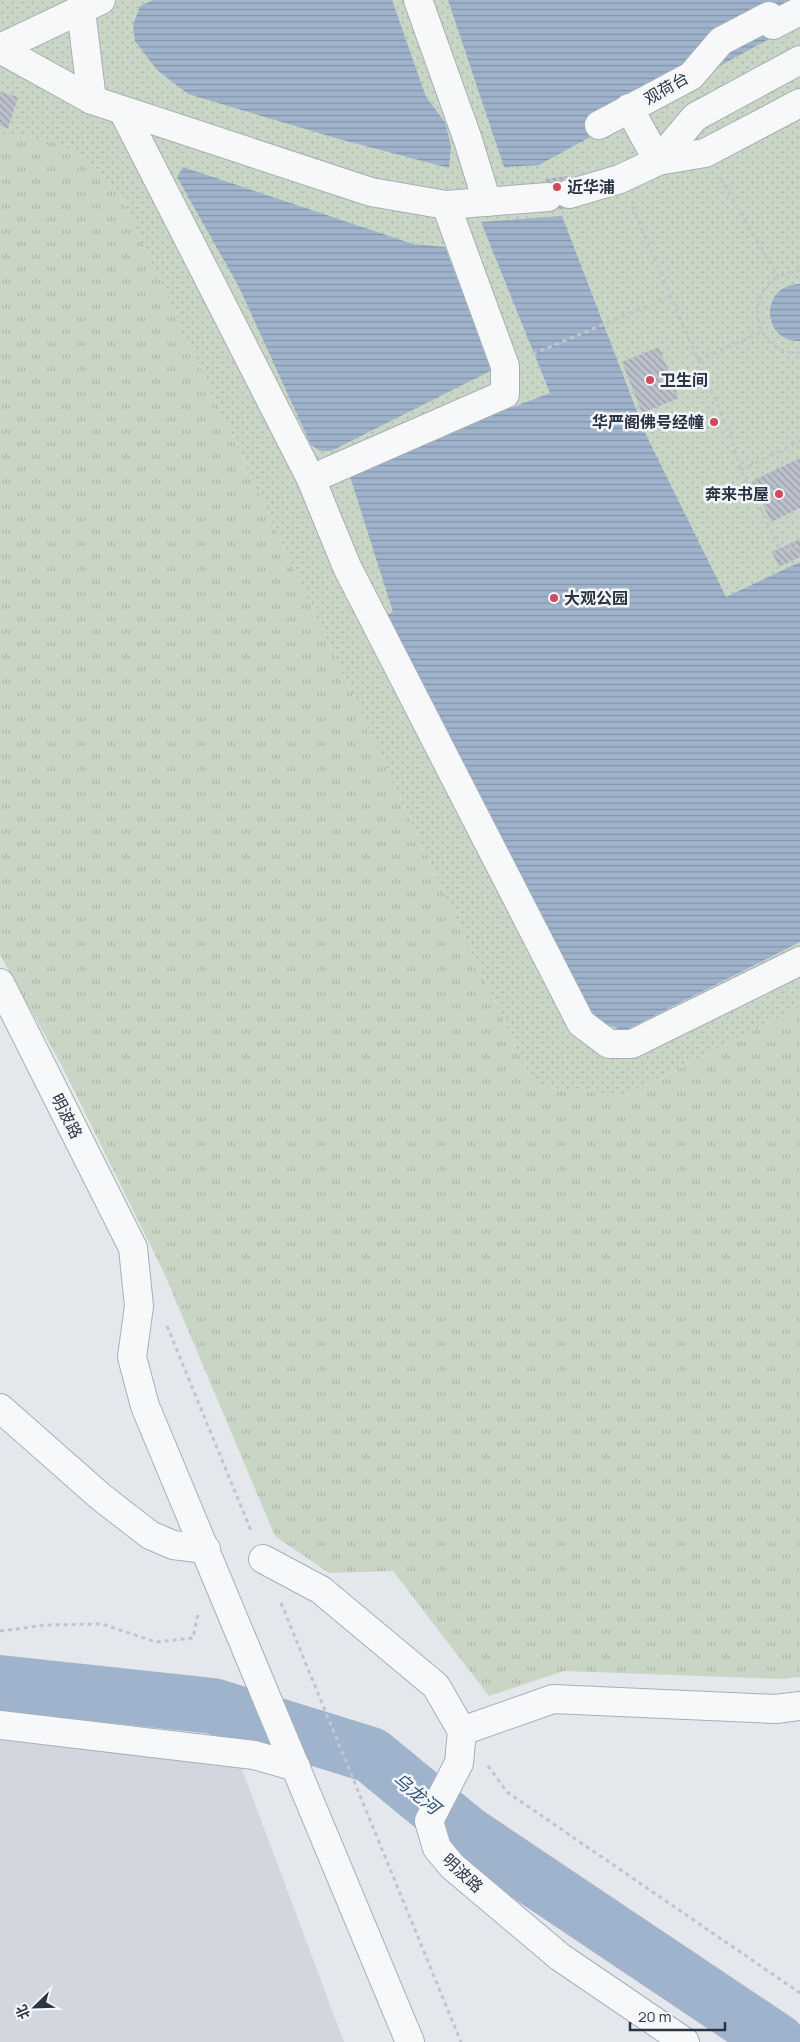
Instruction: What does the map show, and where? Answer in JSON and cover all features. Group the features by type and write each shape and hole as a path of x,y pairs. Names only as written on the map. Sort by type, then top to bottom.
{"street":[{"path":"418,0 464,129 493,202"},
{"path":"0,48 91,5 92,100"},
{"name":"观荷台","path":"599,125 691,76 721,41 769,16 773,25 800,11"},
{"path":"0,48 92,100 122,111 371,192 446,205 558,195 620,179 658,161 705,153 800,103"},
{"path":"658,161 695,117 800,60"},
{"path":"629,108 658,161"},
{"path":"122,111 311,479 347,567 581,1023 609,1044 632,1044 800,961"},
{"path":"311,479 505,394 505,366 446,205"},
{"name":"明波路","path":"0,984 133,1248 138,1306 132,1357 145,1406 206,1549"},
{"path":"0,1408 101,1497 150,1535 173,1544 206,1549 410,2042"},
{"path":"263,1560 321,1590 436,1686 462,1731 553,1699 776,1709 800,1706"},
{"path":"0,1725 254,1755 294,1763"},
{"name":"明波路","path":"462,1731 459,1763 429,1821 437,1848 452,1866 560,1957 685,2042"}],"path":[{"path":"705,153 778,276"},
{"path":"620,179 731,437 740,470 782,554 800,545"},
{"path":"800,271 778,276 765,287 760,298 758,321 762,332 770,342 781,350 800,353"},
{"path":"505,366 671,296"},
{"path":"698,360 762,332"},
{"path":"740,470 800,441"},
{"path":"165,1321 462,2042"},
{"path":"0,1632 46,1625 102,1624 156,1642 193,1638"},
{"path":"462,1731 507,1792 800,1993"}],"shaded area":[{"path":"0,1740 240,1764 344,2042 0,2042"}],"green space":[{"name":"大观公园","path":"0,0 800,0 800,1007 625,1096 534,1086 118,190 87,159 58,143 0,131"},
{"path":"0,131 58,143 87,159 118,190 534,1086 625,1096 800,1007 800,1677 782,1679 564,1671 489,1696 393,1571 329,1573 275,1536 164,1273 62,1066 0,955"}],"water":[{"path":"153,0 392,0 426,97 445,122 451,146 449,168 339,139 188,94 157,70 135,41 133,25 140,6"},
{"path":"448,0 800,0 800,22 539,165 504,167"},
{"path":"183,167 413,244 445,247 492,370 331,451 320,451 311,445 239,287 177,177"},
{"path":"562,216 646,435 726,597 800,562 800,942 624,1031 594,1019 385,616 393,612 348,470 550,393 481,222"},
{"path":"800,284 800,341 787,339 778,333 772,324 770,314 772,303 777,294 786,287"}],"building":[{"path":"0,92 18,97 8,128 0,126"},
{"name":"近华浦","path":"567,176 571,208 549,211 545,179"},
{"name":"卫生间","path":"659,347 679,398 642,413 622,362"},
{"name":"奔来书屋","path":"800,458 800,508 771,522 752,481"},
{"path":"800,539 800,557 779,567 772,552"}],"waterway":[{"name":"乌龙河","path":"0,1683 213,1706 371,1755 466,1833 778,2042"}],"place":[{"name":"近华浦","path":"557,187"},
{"name":"卫生间","path":"650,380"},
{"name":"华严阁佛号经幢","path":"714,422"},
{"name":"奔来书屋","path":"779,494"},
{"name":"大观公园","path":"554,598"}]}
